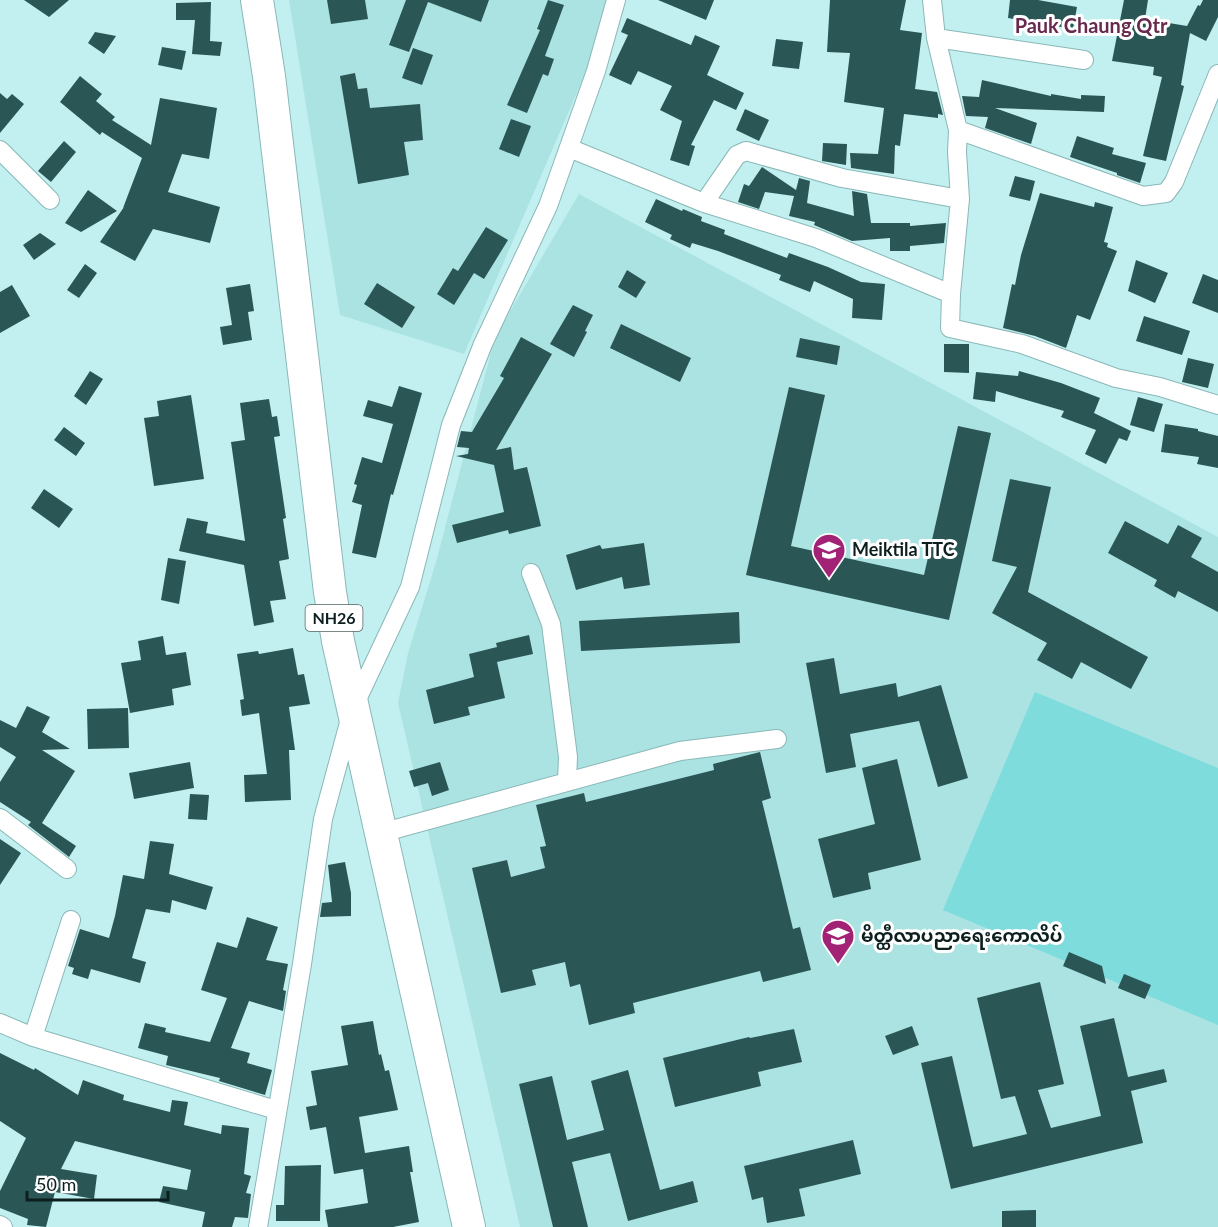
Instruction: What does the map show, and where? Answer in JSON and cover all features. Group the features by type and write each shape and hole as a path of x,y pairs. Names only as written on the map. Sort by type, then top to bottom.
{"highway":[{"name":"NH26","path":"257,0 269,76 330,592 338,642 469,1227"}],"street":[{"path":"258,1227 302,964 323,819 353,708 410,587 451,425 483,344 548,206 597,71 616,0"},
{"path":"932,0 936,38 958,130 960,199 950,328 1022,344 1116,378 1160,387 1218,405"},
{"path":"936,38 1084,60"},
{"path":"958,130 1143,196 1166,193 1174,182 1218,74"},
{"path":"569,148 704,204 816,238 951,294"},
{"path":"0,150 50,200"},
{"path":"704,204 737,155 746,151 842,178 960,199"},
{"path":"531,573 551,624 568,757 567,782"},
{"path":"381,833 680,751 777,739"},
{"path":"0,818 68,869"},
{"path":"33,1037 72,920"},
{"path":"0,1023 33,1037 276,1110"}],"shaded area":[{"path":"289,0 617,0 464,354 340,315"},
{"name":"မိတ္ထီလာပညာရေးကောလိပ်","path":"579,194 1218,537 1218,1227 520,1227 398,703 408,653 436,562 495,337"},
{"path":"1035,692 1218,768 1218,1025 943,910"}],"building":[{"path":"24,0 69,0 49,17"},
{"path":"327,0 365,0 368,19 331,24"},
{"path":"406,0 489,0 481,22 428,2 409,52 389,45"},
{"path":"548,0 564,5 545,56 554,59 548,76 543,74 527,113 507,105 540,30 537,29"},
{"path":"658,0 714,0 706,20"},
{"path":"830,0 906,0 900,30 922,33 915,89 937,92 943,115 938,114 938,118 904,114 900,146 895,145 894,174 851,168 850,153 878,154 884,108 844,102 850,53 827,52"},
{"path":"1010,0 1038,0 1077,7 1073,29 1008,18"},
{"path":"1124,0 1148,0 1145,19 1187,26 1203,0 1218,0 1218,17 1206,41 1190,33 1181,85 1184,86 1166,161 1143,156 1162,77 1153,75 1154,67 1112,61"},
{"path":"211,2 210,41 222,42 220,56 192,54 195,20 176,20 176,3"},
{"path":"627,18 691,45 695,35 720,46 707,75 744,93 736,110 714,100 691,145 695,146 689,166 670,160 682,121 660,110 672,86 638,71 631,85 609,75 628,35 621,32"},
{"path":"95,32 116,36 104,54 88,43"},
{"path":"776,39 803,42 799,69 772,66"},
{"path":"162,47 186,51 182,70 158,65"},
{"path":"413,48 433,55 422,85 402,78"},
{"path":"355,73 358,89 367,88 370,108 420,104 423,140 404,142 409,175 358,184 340,76"},
{"path":"80,76 102,94 96,101 115,117 112,120 151,145 160,98 217,108 209,159 182,154 168,192 220,207 210,243 153,229 135,261 100,242 124,207 142,158 102,132 100,135 60,102"},
{"path":"982,80 1051,96 1051,94 1081,99 1081,95 1105,96 1104,112 995,108 1037,123 1031,144 985,128 988,117 966,116 962,96 979,97"},
{"path":"0,93 7,99 12,94 24,104 0,133"},
{"path":"745,109 769,120 759,141 736,130"},
{"path":"511,119 531,126 519,157 499,149"},
{"path":"1077,136 1114,148 1112,154 1146,163 1140,183 1070,157"},
{"path":"64,141 76,152 51,182 38,171"},
{"path":"823,143 847,144 846,165 822,161"},
{"path":"762,167 796,190 799,178 810,181 807,203 854,216 852,191 867,194 871,223 910,223 910,226 946,223 944,243 910,246 910,251 890,251 890,238 852,241 814,225 815,222 789,216 794,196 765,192 759,209 738,202 744,184 749,186"},
{"path":"1015,176 1035,181 1030,201 1009,196"},
{"path":"88,190 117,211 81,232 65,223"},
{"path":"1040,193 1094,207 1095,202 1113,207 1104,242 1108,243 1107,247 1117,251 1090,320 1077,315 1066,348 1035,336 1003,328 1012,284 1015,285 1021,255"},
{"path":"656,199 702,217 701,221 725,230 724,234 787,258 789,253 861,282 885,284 882,320 852,318 853,299 814,281 810,292 779,280 781,275 718,251 692,243 690,248 670,239 672,235 645,222"},
{"path":"486,227 508,240 484,279 474,273 454,305 437,294 453,268 458,271"},
{"path":"40,233 56,244 34,260 23,245"},
{"path":"1136,260 1168,273 1155,303 1128,291"},
{"path":"85,264 97,273 79,298 67,290"},
{"path":"627,270 646,282 636,298 618,287"},
{"path":"1203,274 1218,280 1218,313 1192,303"},
{"path":"377,283 415,307 402,328 364,304"},
{"path":"250,284 254,311 248,312 252,340 223,345 220,327 232,325 226,288"},
{"path":"12,285 30,316 0,333 0,292"},
{"path":"573,305 593,315 574,357 550,344"},
{"path":"1144,316 1190,331 1182,355 1136,341"},
{"path":"621,324 691,358 680,382 610,348"},
{"path":"521,337 552,354 496,450 511,447 514,470 527,467 541,526 509,534 508,530 457,543 452,525 504,512 494,465 456,456 468,454 469,448 457,447 461,431 472,432 504,378 500,376"},
{"path":"800,338 840,346 837,365 796,357"},
{"path":"944,344 969,344 969,373 944,372"},
{"path":"1188,358 1214,364 1208,388 1182,382"},
{"path":"90,371 103,379 86,405 74,396"},
{"path":"1019,371 1061,383 1100,398 1094,413 1131,431 1127,441 1119,438 1106,464 1085,454 1096,430 1061,417 1064,411 996,391 995,402 973,399 976,372 1018,376"},
{"path":"399,386 422,393 393,495 391,494 376,558 352,553 362,505 352,502 357,485 354,484 362,457 382,463 393,424 363,416 368,400 392,407"},
{"path":"789,387 825,395 791,546 924,575 958,426 991,433 949,620 746,575"},
{"path":"191,395 204,479 154,486 144,418 159,416 157,401"},
{"path":"1138,397 1163,404 1154,432 1130,425"},
{"path":"269,399 272,417 277,416 280,436 274,437 286,518 283,519 289,559 279,561 286,599 270,601 274,622 254,626 244,565 179,551 187,518 208,522 206,533 245,541 231,442 245,440 240,403"},
{"path":"1165,424 1198,429 1198,431 1218,436 1218,468 1197,464 1199,457 1161,452"},
{"path":"64,427 85,443 76,456 54,440"},
{"path":"1010,479 1051,487 1028,592 1148,657 1131,689 1081,662 1072,679 1037,660 1047,643 992,613 1017,567 992,561"},
{"path":"44,489 73,509 59,528 31,508"},
{"path":"1125,521 1168,544 1178,525 1202,538 1191,557 1218,572 1218,612 1178,591 1175,598 1154,586 1157,580 1108,553"},
{"path":"644,543 650,585 624,589 622,577 576,590 566,555 600,545 602,549"},
{"path":"168,558 186,561 179,604 161,600"},
{"path":"739,612 740,643 581,651 579,621"},
{"path":"529,635 533,654 497,662 505,698 468,707 470,715 434,724 426,690 474,677 469,654 497,647 496,643"},
{"path":"163,636 166,655 186,652 191,685 172,689 174,705 130,713 121,663 141,660 138,641"},
{"path":"293,648 298,675 304,674 310,704 289,707 295,750 289,750 291,800 245,802 244,775 267,774 259,713 242,716 240,700 244,699 237,654 258,651 259,654"},
{"path":"834,658 840,694 896,683 898,697 941,685 968,778 938,787 919,721 850,734 856,767 826,773 806,663"},
{"path":"27,706 50,717 42,732 70,749 42,750 75,771 42,823 76,846 69,857 28,825 31,822 0,802 0,782 16,757 0,747 0,720 16,728"},
{"path":"128,708 129,748 88,749 87,709"},
{"path":"760,752 771,798 762,801 793,929 800,927 811,970 763,982 760,971 633,1003 635,1013 589,1025 580,984 570,987 565,962 532,970 536,985 501,993 472,868 507,860 511,877 545,868 540,847 546,846 536,805 584,793 586,802 714,770 713,764"},
{"path":"897,759 921,860 868,873 871,889 833,898 818,839 875,824 862,768"},
{"path":"190,762 194,788 134,799 129,773"},
{"path":"440,762 449,790 432,796 428,783 414,787 409,771"},
{"path":"190,794 209,795 207,820 188,819"},
{"path":"0,839 21,853 0,885"},
{"path":"150,841 174,844 169,874 213,887 206,910 172,900 170,913 146,909 132,958 146,962 140,983 91,969 88,979 72,974 74,968 68,966 80,929 109,938 123,875 144,879"},
{"path":"345,862 351,893 351,916 320,917 322,903 332,902 328,865"},
{"path":"247,917 278,927 266,960 288,964 283,990 286,991 283,1011 249,1001 231,1048 250,1053 247,1063 272,1070 265,1095 219,1081 220,1078 166,1065 168,1056 138,1048 145,1023 166,1028 165,1032 210,1042 227,998 201,990 217,942 237,948"},
{"path":"1069,952 1102,966 1106,984 1063,966"},
{"path":"1124,974 1151,985 1145,999 1118,988"},
{"path":"1040,982 1064,1084 1038,1090 1051,1128 1101,1116 1080,1026 1114,1018 1128,1077 1164,1069 1167,1082 1131,1091 1143,1143 951,1189 921,1063 952,1056 973,1147 1027,1134 1015,1096 1001,1099 977,998"},
{"path":"373,1021 379,1055 381,1054 385,1071 389,1070 398,1110 359,1117 365,1153 409,1146 413,1172 410,1172 419,1222 393,1227 328,1227 325,1210 368,1203 363,1169 334,1174 326,1127 310,1130 306,1107 317,1105 311,1071 348,1065 341,1026"},
{"path":"912,1026 919,1045 893,1055 885,1036"},
{"path":"794,1029 802,1062 758,1072 761,1086 675,1107 663,1058 749,1037"},
{"path":"0,1053 34,1070 35,1068 78,1095 83,1080 124,1095 123,1100 170,1112 172,1100 188,1102 184,1125 221,1134 222,1125 249,1128 244,1174 251,1176 246,1193 251,1194 248,1218 235,1217 232,1227 202,1227 205,1212 159,1202 163,1186 187,1190 191,1170 75,1141 61,1169 97,1175 94,1199 55,1192 46,1227 27,1225 28,1219 0,1208 0,1191 26,1138 0,1121"},
{"path":"628,1070 660,1190 693,1181 698,1202 628,1221 610,1153 572,1162 588,1227 553,1227 519,1084 552,1076 567,1140 604,1130 591,1081"},
{"path":"853,1140 861,1174 799,1189 805,1216 767,1223 763,1197 752,1200 744,1166"},
{"path":"321,1165 320,1221 276,1221 276,1205 284,1205 285,1166"},
{"path":"1036,1210 1036,1227 1002,1227 1002,1211"}],"place":[{"name":"Meiktila TTC","path":"829,579"},
{"name":"မိတ္ထီလာပညာရေးကောလိပ်","path":"838,965"}],"district":[{"name":"Pauk Chaung Qtr","path":"1091,26"}]}
